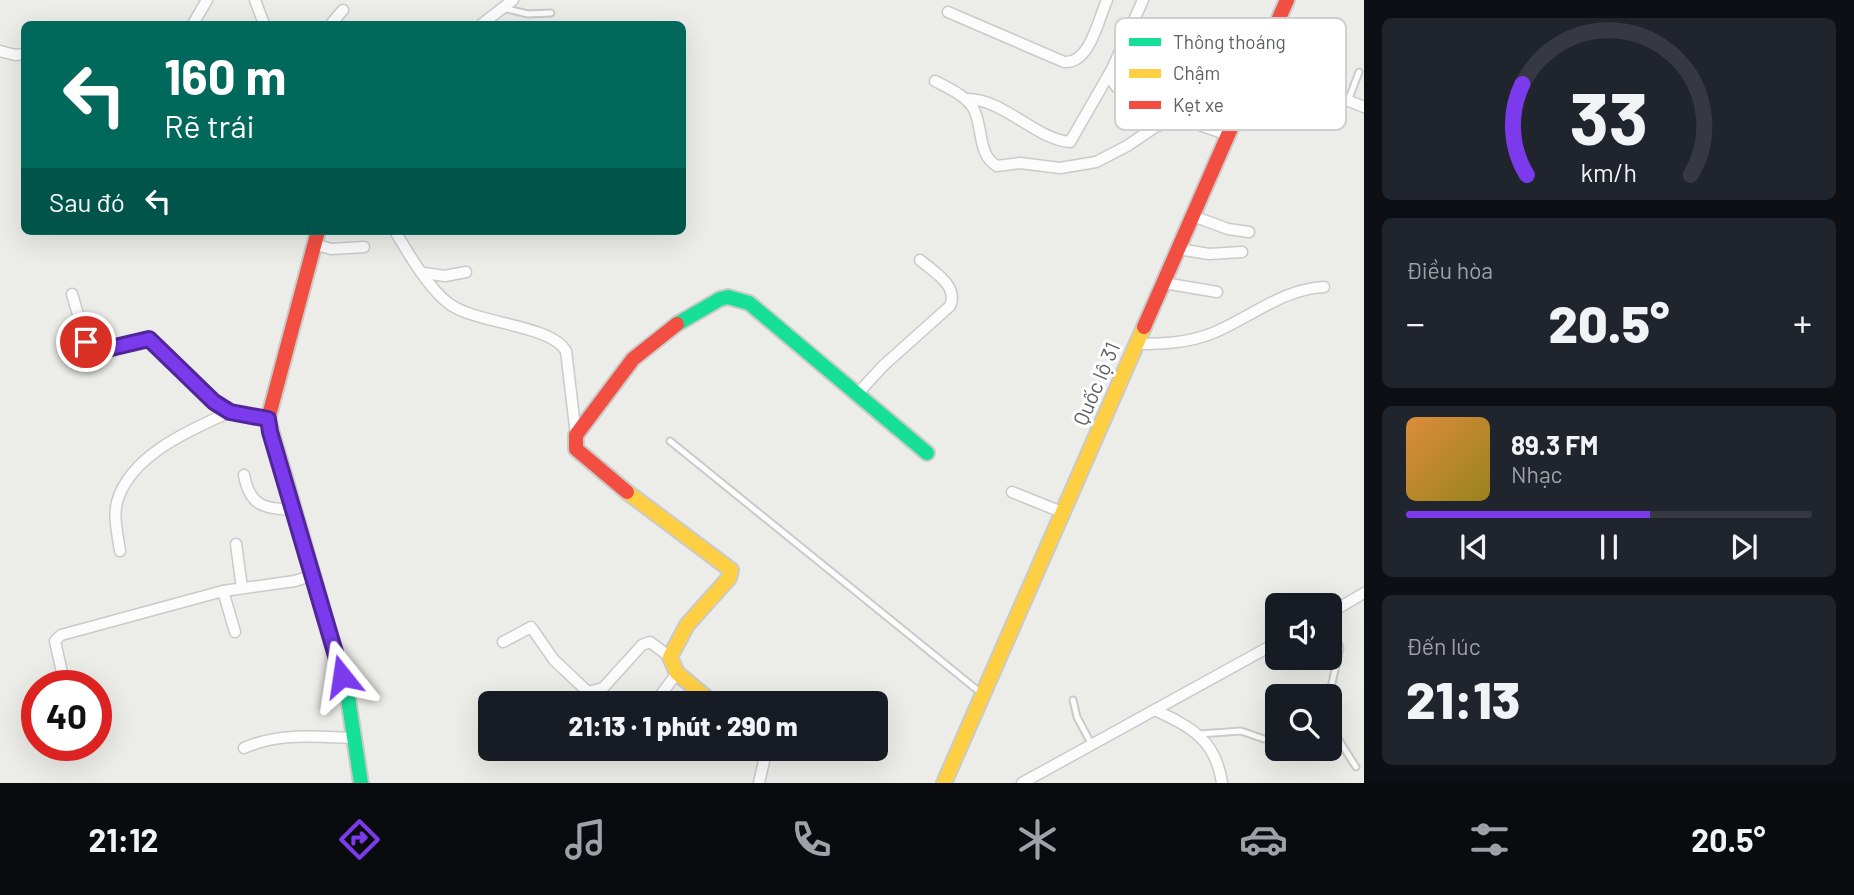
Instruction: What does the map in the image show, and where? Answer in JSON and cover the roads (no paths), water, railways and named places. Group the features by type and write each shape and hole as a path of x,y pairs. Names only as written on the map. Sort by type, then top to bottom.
{"main road":[{"name":"Quốc lộ 31","path":"1279,18 1287,0"},
{"name":"Quốc lộ 31","path":"944,783 1230,130"},
{"path":"316,237 274,388 268,419 348,698 361,783"},
{"path":"699,691 677,673 670,657 690,623 729,578 731,570 576,449 576,435 633,359 667,330 728,297 749,303 927,453"}],"street":[{"path":"195,21 207,0"},
{"path":"255,0 263,21"},
{"path":"486,21 513,0"},
{"path":"948,12 1064,62 1073,62 1080,58 1086,48 1107,0"},
{"path":"1135,18 1143,0"},
{"path":"334,21 343,10"},
{"path":"0,51 21,54"},
{"path":"935,81 966,99 992,105 1070,142 1115,62"},
{"path":"1112,69 1115,85"},
{"path":"966,99 975,113 986,157 997,166 1020,163 1060,168 1096,162 1151,130"},
{"path":"1348,101 1364,107"},
{"path":"1214,130 1228,135"},
{"path":"1192,216 1228,229 1249,232"},
{"path":"398,235 448,303 462,312 547,335 562,344 566,351 576,435"},
{"path":"316,237 331,249 364,247"},
{"path":"1178,249 1209,254 1242,252"},
{"path":"858,393 884,365 950,306 954,298 952,291 920,260"},
{"path":"424,273 445,276 466,272"},
{"path":"1164,283 1217,292"},
{"path":"1137,344 1162,344 1198,338 1292,293 1324,287"},
{"path":"72,294 86,342 91,348 98,351 149,339 214,402 230,412 268,419"},
{"path":"120,551 117,503 134,471 187,433 230,412"},
{"path":"244,475 251,498 260,505 294,510"},
{"path":"1012,492 1064,513"},
{"path":"236,544 242,588"},
{"path":"61,670 55,641 61,635 223,591 295,581 313,575"},
{"path":"223,591 235,632"},
{"path":"1342,606 1364,593"},
{"path":"503,642 531,626 554,660 588,692 603,688 642,645 650,642 670,657"},
{"path":"1022,783 1265,649"},
{"path":"664,691 677,673"},
{"path":"1155,710 1191,727 1199,734 1208,745 1222,783"},
{"path":"244,748 276,737 354,738"},
{"path":"759,783 764,761"}],"lane":[{"path":"503,8 528,14 551,13"},
{"path":"1348,101 1359,72"},
{"path":"670,441 983,695"},
{"path":"1073,700 1077,717 1092,745"},
{"path":"1199,734 1241,731 1264,739"},
{"path":"1342,745 1356,767"}]}
